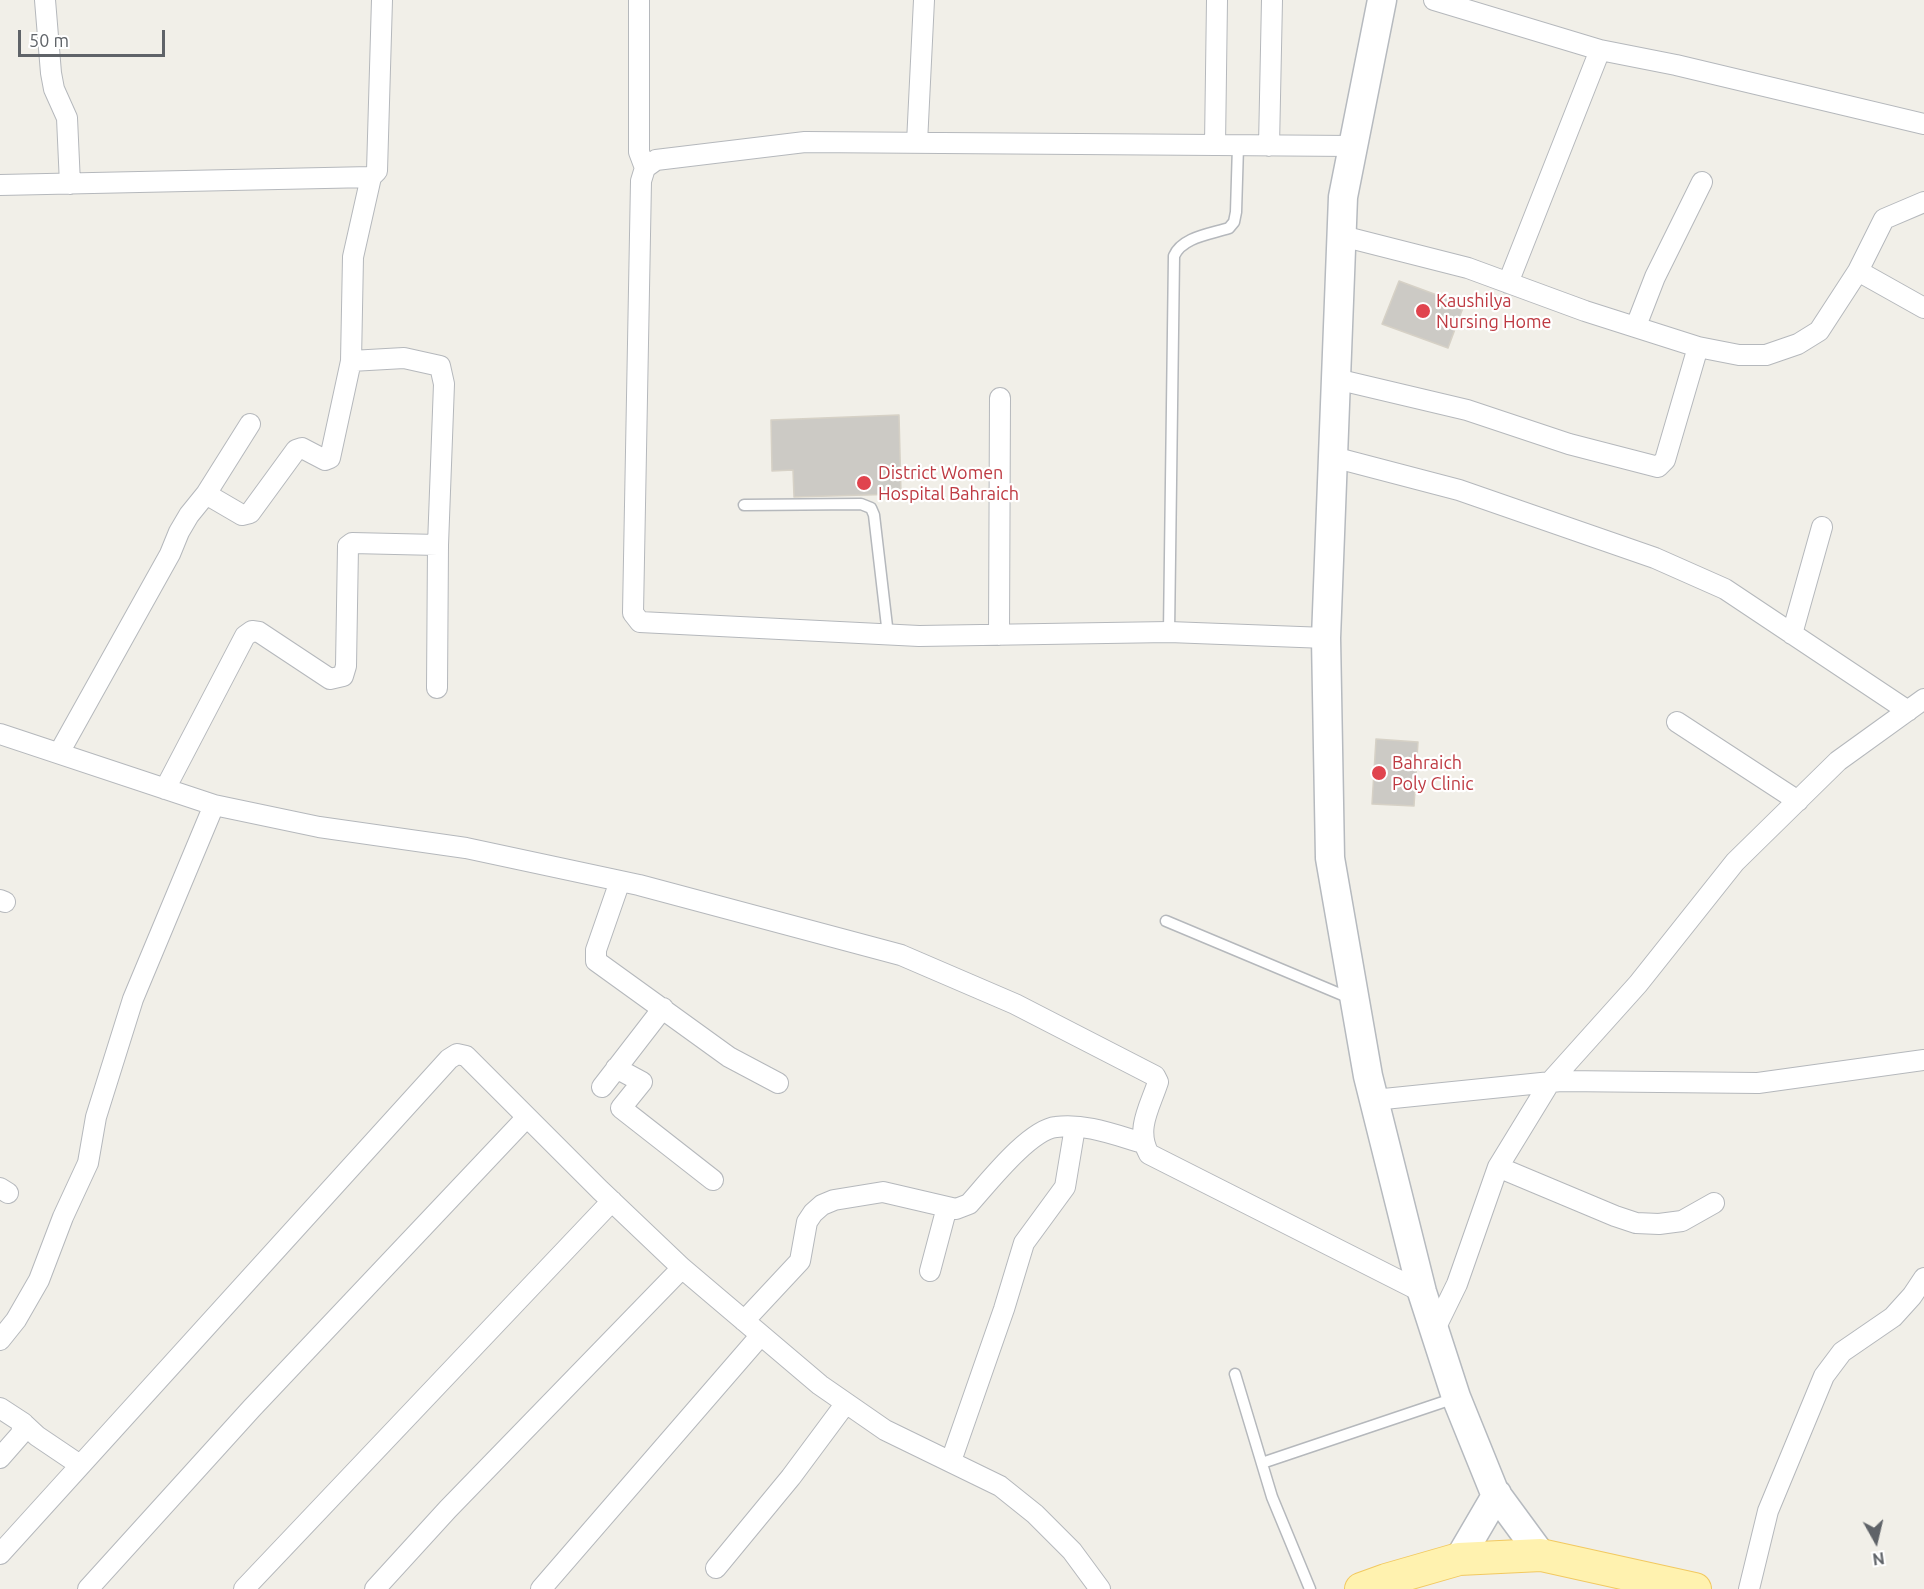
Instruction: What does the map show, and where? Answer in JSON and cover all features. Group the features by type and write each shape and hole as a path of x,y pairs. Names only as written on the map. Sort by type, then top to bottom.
{"main road":[{"path":"1382,0 1343,196 1326,638 1330,858 1368,1076 1422,1292 1456,1397 1497,1494 1541,1556"},
{"path":"1459,1559 1497,1494"},
{"path":"1360,1589 1459,1559 1541,1556 1695,1589"}],"street":[{"path":"45,0 51,73 54,88 67,118 70,184"},
{"path":"206,494 242,515 250,513 296,450 302,448 325,460 330,458 351,361 353,257 371,177 377,171 382,0"},
{"path":"639,0 639,152 645,168"},
{"path":"917,143 924,0"},
{"path":"1215,146 1217,0"},
{"path":"1269,146 1272,0"},
{"path":"1434,0 1600,50 1676,65 1924,124"},
{"path":"1508,283 1600,50"},
{"path":"1326,638 1169,632 919,636 640,622 633,613 640,181 645,168 656,160 805,142 1353,147"},
{"path":"0,185 371,177"},
{"path":"1636,326 1665,255 1702,182"},
{"path":"1342,236 1467,268 1585,311 1698,347 1739,355 1766,355 1798,344 1819,331 1858,271 1884,219 1924,202"},
{"path":"1858,271 1924,308"},
{"path":"1336,379 1467,411 1569,444 1658,467 1665,460 1698,347"},
{"path":"351,361 404,358 440,366 444,384 438,545 437,688"},
{"path":"999,635 1000,398"},
{"path":"59,753 170,554 179,532 250,424"},
{"path":"1334,457 1459,490 1655,558 1725,589 1908,711"},
{"path":"1792,634 1822,527"},
{"path":"165,789 245,636 252,631 259,632 330,679 339,679 344,676 345,666 348,546 352,543 438,545"},
{"path":"1435,1329 1457,1284 1498,1167 1550,1082 1638,984 1735,862 1838,761 1924,699"},
{"path":"1677,722 1798,801"},
{"path":"0,734 214,805 319,827 465,848 620,881 901,956 1015,1004 1155,1076 1158,1082 1142,1132 1143,1143 1149,1154 1422,1292"},
{"path":"0,1340 16,1320 39,1280 63,1217 88,1162 96,1117 133,999 214,805"},
{"path":"620,881 596,950 596,960 729,1057 778,1083"},
{"path":"602,1087 663,1008"},
{"path":"0,1554 449,1059 458,1054 466,1056 682,1268 820,1385 885,1430 1000,1486 1035,1514 1072,1551 1100,1589"},
{"path":"1374,1100 1550,1082 1758,1083 1924,1060"},
{"path":"616,1068 642,1082 621,1108 713,1180"},
{"path":"88,1589 252,1408 527,1117"},
{"path":"744,1321 800,1261 807,1222 822,1205 834,1200 883,1192 956,1209 969,1204 1029,1140 1054,1127 1098,1130 1143,1143"},
{"path":"951,1461 1004,1310 1024,1243 1065,1188 1076,1127"},
{"path":"1498,1167 1636,1223 1659,1224 1682,1221 1714,1203"},
{"path":"244,1589 612,1201"},
{"path":"930,1271 947,1207"},
{"path":"375,1589 448,1509 682,1268"},
{"path":"1749,1589 1768,1511 1824,1376 1842,1352 1893,1317 1912,1296 1924,1278"},
{"path":"541,1589 761,1335"},
{"path":"716,1568 790,1477 846,1403"},
{"path":"0,1408 80,1465"},
{"path":"0,1458 21,1434 23,1423"}],"lane":[{"path":"1169,632 1174,256 1177,249 1184,243 1228,228 1234,222 1238,146"},
{"path":"744,505 861,504 871,508 874,515 888,635"},
{"path":"1166,921 1355,1000"},
{"path":"1235,1374 1272,1497 1310,1589"},
{"path":"1262,1463 1456,1397"}],"building":[{"path":"1399,281 1464,305 1448,348 1382,324"},
{"path":"899,415 901,494 794,497 793,470 772,471 771,420"},
{"path":"1376,739 1418,742 1414,806 1372,804"}],"place":[{"name":"Kaushilya Nursing Home","path":"1423,311"},
{"name":"District Women Hospital Bahraich","path":"864,483"},
{"name":"Bahraich Poly Clinic","path":"1379,773"}]}
